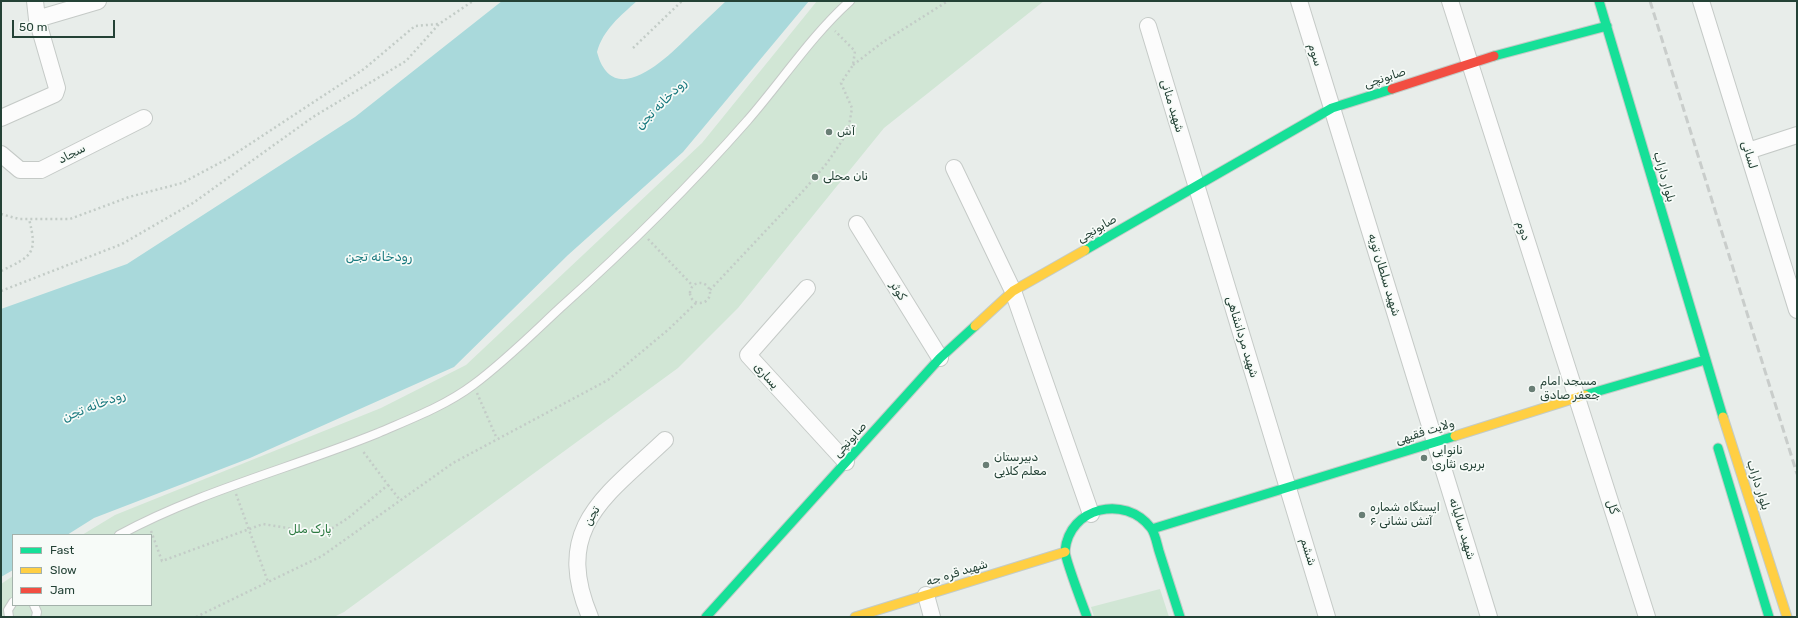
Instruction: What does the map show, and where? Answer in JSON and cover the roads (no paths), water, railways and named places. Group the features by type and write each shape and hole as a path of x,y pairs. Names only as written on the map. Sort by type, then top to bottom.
{"street":[{"path":"1,118 55,94 57,88 37,19 35,1"},
{"path":"37,19 98,1"},
{"name":"سوم","path":"1299,1 1332,108"},
{"name":"دوم","path":"1450,1 1577,398"},
{"name":"بلوار داراب","path":"1599,1 1705,360 1787,617"},
{"name":"لسانی","path":"1701,1 1797,310"},
{"name":"شهید منانی","path":"1148,26 1196,186"},
{"name":"صابونچی","path":"706,617 940,358 1013,291 1332,108 1470,64 1607,26"},
{"name":"شهید سلطان تویه","path":"1332,108 1435,442"},
{"name":"سجاد","path":"1,154 20,170 41,170 144,118"},
{"path":"1748,151 1797,136"},
{"path":"954,168 1013,291 1091,514"},
{"name":"شهید مردانشاهی","path":"1196,186 1288,487"},
{"name":"کوثر","path":"857,224 940,358"},
{"name":"یساری","path":"807,288 748,355 846,462"},
{"name":"بلوار داراب","path":"1701,381 1705,360"},
{"name":"ولایت فقیهی","path":"1152,529 1705,360"},
{"name":"گل","path":"1577,398 1647,617"},
{"name":"تجن","path":"590,617 577,576 577,553 580,536 597,505 665,440"},
{"path":"1716,441 1769,617"},
{"name":"شهید سالیانه","path":"1435,442 1489,617"},
{"name":"ششم","path":"1288,487 1327,617"},
{"path":"1087,617 1065,552 1070,533 1083,518 1100,509 1120,508 1138,515 1152,529 1180,617"},
{"name":"شهید قره جه","path":"855,617 1065,552"},
{"path":"926,595 932,617"}],"lane":[{"path":"121,534 147,521 234,486 356,442 415,417 473,385 508,356 642,233 747,121 828,23 850,1"},
{"path":"6,616 12,603"},
{"path":"34,606 36,617"}],"water":[{"name":"رودخانه تجن","path":"502,1 637,1 618,18 608,30 603,37 597,52 605,69 615,78 628,79 655,66 726,1 809,1 683,152 568,255 454,367 250,458 94,518 69,534 12,534 12,571 1,577 1,309 127,264 355,117"}],"railway":[{"path":"1650,1 1797,474"}],"place":[{"name":"آش","path":"829,132"},
{"name":"نان محلی","path":"815,177"},
{"name":"مسجد امام جعفر صادق","path":"1532,389"},
{"name":"نانوایی بربری نثاری","path":"1424,458"},
{"name":"دبیرستان معلم کلایی","path":"986,465"},
{"name":"ایستگاه شماره ۶ آتش نشانی","path":"1362,515"}],"park label":[{"name":"پارک ملل","path":"310,530"}]}
